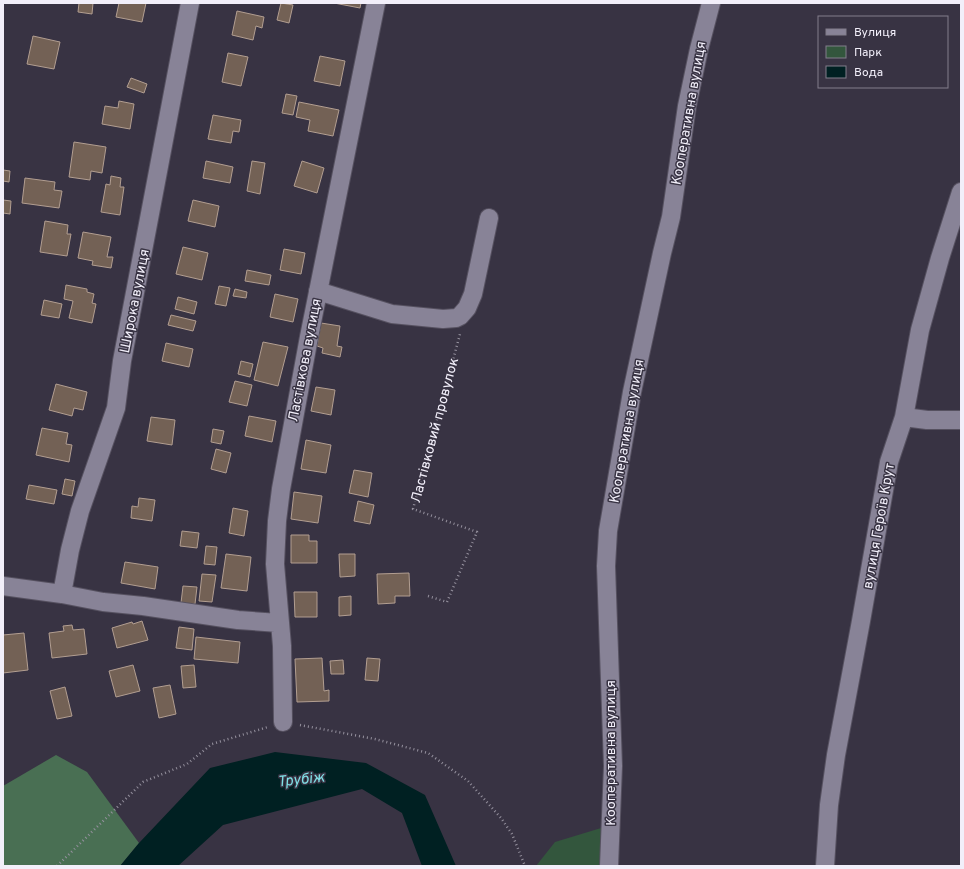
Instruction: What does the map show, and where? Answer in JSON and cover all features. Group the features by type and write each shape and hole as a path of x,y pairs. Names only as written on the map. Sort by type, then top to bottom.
{"street":[{"name":"Широка вулиця","path":"62,594 70,550 80,511 116,408 122,361 190,3"},
{"name":"Ластівкова вулиця","path":"283,722 282,646 275,564 277,521 289,443 318,291 376,3"},
{"name":"Кооперативна вулиця","path":"609,866 613,766 606,566 608,531 632,392 671,217 688,99 711,3"},
{"name":"вулиця Героїв Крут","path":"824,866 829,805 842,724 889,462 904,417 920,330 940,258 961,192"},
{"path":"318,291 392,314 451,319 460,316 467,308 473,294 489,218"},
{"path":"904,417 927,420 961,420"},
{"path":"3,586 62,594 108,603 143,606 238,620 279,623"}],"path":[{"name":"Ластівковий провулок","path":"428,596 447,602 477,532 413,509 467,308"},
{"path":"58,865 143,782 188,764 212,744 283,722 375,739 428,753 468,782 501,818 512,834 525,866"}],"green space":[{"path":"56,755 87,772 139,843 120,866 3,866 3,786"},
{"path":"611,825 610,866 536,866 555,842"}],"water":[{"name":"Трубіж","path":"275,752 366,763 425,795 456,866 422,866 402,813 362,789 223,825 178,866 120,866 139,843 210,768"}],"building":[{"path":"79,3 93,3 92,14 78,12"},
{"path":"119,3 146,3 142,22 116,17"},
{"path":"281,3 293,5 289,23 277,20"},
{"path":"334,3 361,3 360,8"},
{"path":"237,11 264,17 262,28 256,26 253,40 232,35"},
{"path":"33,36 60,42 54,69 27,64"},
{"path":"228,53 248,57 241,86 222,82"},
{"path":"320,56 345,61 340,86 314,81"},
{"path":"131,78 147,84 144,93 127,87"},
{"path":"286,94 297,96 293,115 282,113"},
{"path":"119,101 134,104 130,129 102,124 105,106 118,108"},
{"path":"299,102 339,110 333,136 308,131 310,120 296,117"},
{"path":"213,115 241,120 239,132 233,131 231,143 208,139"},
{"path":"74,142 106,147 102,173 91,171 90,180 69,177"},
{"path":"206,161 233,167 230,183 203,178"},
{"path":"252,161 265,163 260,194 247,191"},
{"path":"302,161 324,168 317,193 294,186"},
{"path":"3,170 10,171 9,182 3,181"},
{"path":"111,176 121,178 120,187 124,187 120,215 101,212 106,184 110,185"},
{"path":"25,178 55,182 54,190 62,191 59,208 22,203"},
{"path":"3,200 11,201 10,214 3,213"},
{"path":"193,200 219,206 215,227 188,221"},
{"path":"45,221 68,225 67,234 71,234 67,256 40,252"},
{"path":"83,232 111,237 107,257 113,257 111,268 92,265 93,261 78,258"},
{"path":"183,247 208,253 202,280 176,274"},
{"path":"284,249 305,253 301,274 280,270"},
{"path":"247,270 271,275 269,285 245,281"},
{"path":"66,285 87,289 87,292 94,294 92,303 96,304 92,323 69,318 73,301 64,299"},
{"path":"219,286 230,288 226,306 215,304"},
{"path":"235,289 247,292 246,298 233,296"},
{"path":"275,294 298,299 293,322 270,317"},
{"path":"178,297 197,302 194,314 175,309"},
{"path":"44,300 62,304 59,318 41,315"},
{"path":"171,315 196,321 193,331 168,325"},
{"path":"321,323 340,326 337,346 342,347 340,357 322,353 323,348 317,346"},
{"path":"263,342 288,347 278,386 254,380"},
{"path":"166,343 193,349 189,367 162,361"},
{"path":"241,361 253,364 250,377 238,374"},
{"path":"235,381 252,385 247,406 229,402"},
{"path":"56,384 87,392 83,410 74,408 72,416 49,410"},
{"path":"316,387 335,390 331,415 311,411"},
{"path":"249,416 276,421 272,442 245,436"},
{"path":"151,417 175,420 172,445 147,441"},
{"path":"42,428 68,433 66,444 72,445 69,462 36,455"},
{"path":"213,429 224,431 221,444 211,442"},
{"path":"306,440 331,445 326,473 301,469"},
{"path":"216,449 231,453 226,473 211,469"},
{"path":"354,470 372,473 368,497 349,493"},
{"path":"65,479 75,481 72,496 62,494"},
{"path":"29,485 57,490 54,504 26,499"},
{"path":"294,492 322,496 318,523 291,519"},
{"path":"139,498 155,500 152,521 131,518 132,506 138,507"},
{"path":"358,501 374,505 370,524 354,521"},
{"path":"233,508 248,511 244,536 229,533"},
{"path":"182,531 199,533 197,548 180,546"},
{"path":"291,535 309,535 309,541 317,541 317,563 291,563"},
{"path":"206,546 217,547 215,565 204,564"},
{"path":"226,554 251,557 247,591 221,588"},
{"path":"339,554 355,554 355,576 340,577"},
{"path":"125,562 158,567 155,589 121,583"},
{"path":"409,573 410,596 395,596 395,603 378,604 377,574"},
{"path":"202,574 216,575 212,602 199,601"},
{"path":"183,586 197,587 195,604 181,603"},
{"path":"294,592 317,592 317,617 295,617"},
{"path":"351,596 351,615 339,616 339,597"},
{"path":"142,621 148,640 117,648 112,628 132,622 133,624"},
{"path":"72,625 73,630 84,629 87,654 52,658 49,633 64,631 63,626"},
{"path":"179,627 194,629 192,650 176,648"},
{"path":"24,633 28,670 3,673 3,635"},
{"path":"196,637 240,642 238,663 194,659"},
{"path":"322,658 324,691 329,690 329,701 297,702 295,659"},
{"path":"367,658 380,659 378,681 365,680"},
{"path":"343,660 344,674 331,674 330,661"},
{"path":"133,665 140,691 116,697 109,671"},
{"path":"194,665 196,687 183,688 181,666"},
{"path":"170,685 176,714 159,718 153,688"},
{"path":"65,687 72,716 57,719 50,691"}]}
